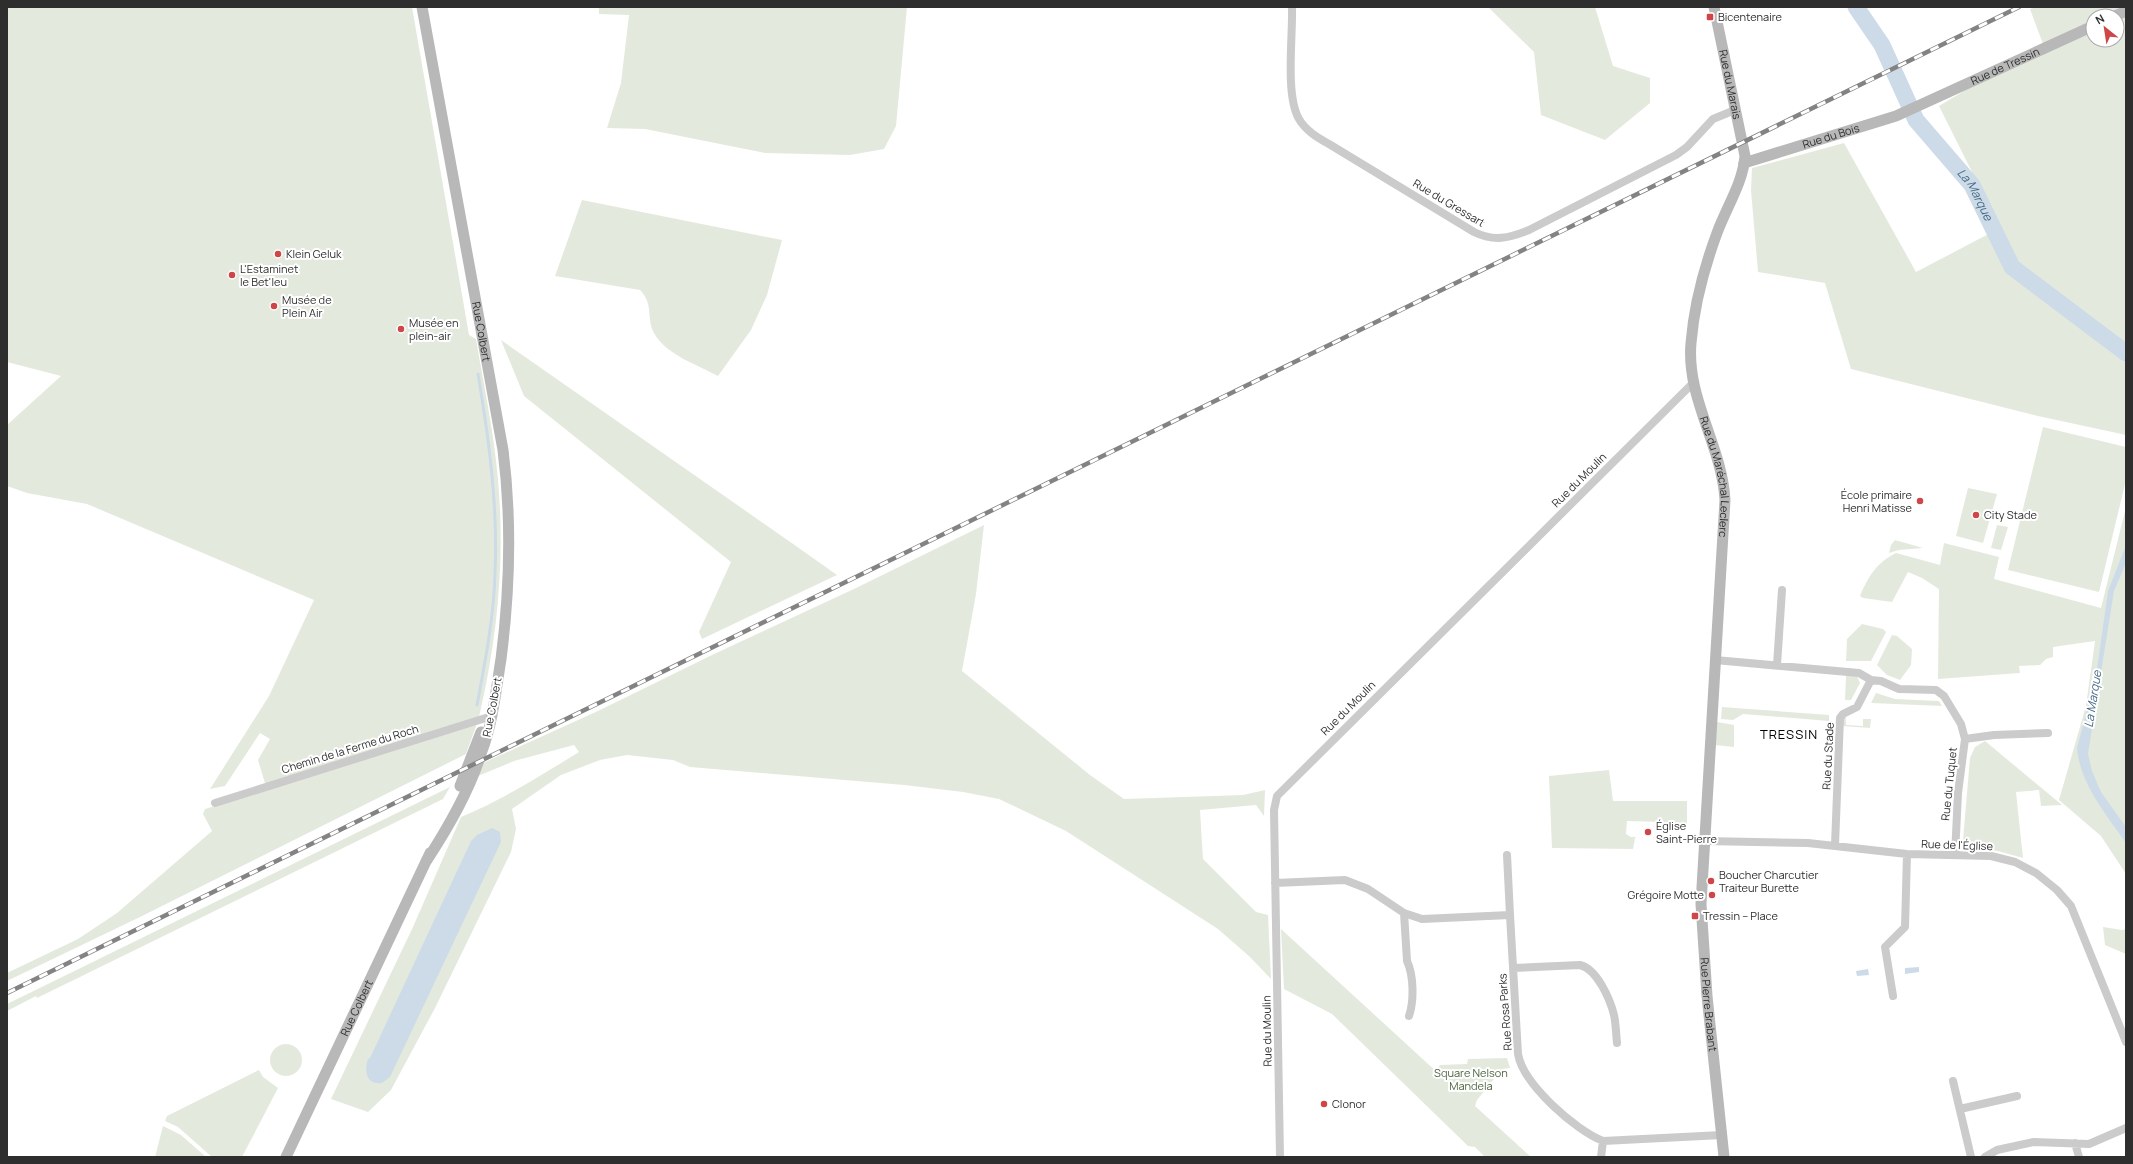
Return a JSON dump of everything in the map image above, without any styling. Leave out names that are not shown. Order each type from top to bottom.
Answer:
[{"type":"street","name":"Rue Colbert","points":[[286,1157],[428,860],[473,755],[488,717],[500,660],[506,614],[510,561],[506,472],[422,7]]},
{"type":"street","name":"Rue du Gressart","points":[[1292,7],[1292,96],[1295,112],[1302,124],[1311,133],[1474,232],[1490,238],[1504,238],[1529,230],[1648,169],[1687,147],[1714,119],[1735,110]]},
{"type":"street","name":"Rue du Marais","points":[[1714,7],[1744,148],[1744,163]]},
{"type":"street","name":"Rue de Tressin","points":[[1916,107],[2085,30]]},
{"type":"street","name":"Rue du Bois","points":[[1744,163],[1901,114],[1916,107]]},
{"type":"street","name":"Rue du Maréchal Leclerc","points":[[1707,801],[1724,514],[1724,490],[1694,382],[1690,349],[1700,288],[1714,243],[1741,176],[1744,163]]},
{"type":"street","name":"Rue du Moulin","points":[[1280,1157],[1274,810],[1279,792],[1694,382]]},
{"type":"street","points":[[1777,665],[1782,590]]},
{"type":"street","points":[[1715,660],[1859,672],[1871,680]]},
{"type":"street","name":"Rue du Tuquet","points":[[1871,680],[1881,681],[1899,689],[1932,689],[1940,692],[1961,724],[1965,739],[1958,793],[1955,855]]},
{"type":"street","name":"Rue du Stade","points":[[1835,845],[1840,718],[1843,714],[1857,707],[1871,680]]},
{"type":"street","name":"Chemin de la Ferme du Roch","points":[[215,803],[488,717]]},
{"type":"street","name":"Rue du Tuquet","points":[[1965,739],[1989,736],[2048,733]]},
{"type":"street","name":"Rue Pierre Brabant","points":[[1707,801],[1701,904],[1702,942],[1724,1157]]},
{"type":"street","name":"Rue de l'Église","points":[[1704,846],[1747,840],[1835,845],[1907,854],[1984,855],[2015,862],[2036,873],[2063,896],[2077,918],[2126,1042]]},
{"type":"street","points":[[1893,996],[1885,947],[1905,927],[1907,854]]},
{"type":"street","name":"Rue Rosa Parks","points":[[1507,855],[1518,1054],[1523,1071],[1534,1086],[1579,1128],[1591,1136],[1604,1140],[1722,1135]]},
{"type":"street","points":[[1275,882],[1345,880],[1368,889],[1404,913],[1427,919],[1510,915]]},
{"type":"street","points":[[1404,913],[1407,961],[1410,968],[1412,1007],[1409,1016]]},
{"type":"street","points":[[1513,968],[1580,965],[1588,968],[1595,976],[1612,1007],[1617,1043]]},
{"type":"street","points":[[1953,1081],[1971,1157]]},
{"type":"street","points":[[1960,1109],[2017,1096]]},
{"type":"street","points":[[1985,1157],[1997,1150],[2028,1142],[2095,1142],[2126,1128]]},
{"type":"street","points":[[1601,1157],[1604,1140]]},
{"type":"street","points":[[2075,1143],[2079,1157]]},
{"type":"green space","points":[[7,7],[412,7],[469,335],[476,339],[494,445],[498,480],[501,538],[496,623],[492,652],[480,714],[466,754],[140,917],[7,981],[7,973],[78,939],[117,913],[212,831],[203,814],[205,809],[267,790],[258,760],[270,739],[260,733],[225,786],[210,789],[269,696],[314,600],[87,504],[27,493],[7,486],[7,425],[61,376],[7,362]]},
{"type":"green space","points":[[599,7],[907,7],[896,126],[884,149],[850,155],[765,153],[645,129],[607,128],[621,83],[629,15],[599,14]]},
{"type":"green space","points":[[1488,7],[1595,7],[1613,66],[1650,78],[1650,103],[1605,140],[1541,115],[1534,52]]},
{"type":"green space","points":[[2035,7],[2126,7],[2126,435],[2038,416],[1851,369],[1825,283],[1758,272],[1751,190],[1752,168],[1844,143],[1916,272],[2000,228],[1939,106],[2043,44],[2030,9]]},
{"type":"green space","points":[[582,200],[782,240],[767,295],[751,330],[718,376],[683,359],[659,341],[650,322],[647,301],[640,290],[555,276]]},
{"type":"green space","points":[[501,340],[837,575],[702,639],[699,632],[731,562],[524,396]]},
{"type":"green space","points":[[2043,427],[2126,447],[2126,480],[2099,592],[2008,570]]},
{"type":"green space","name":"City Stade","points":[[1968,488],[1997,494],[1983,543],[1956,536]]},
{"type":"green space","points":[[2126,507],[2126,874],[2101,836],[2059,800],[2086,706],[2095,641],[2053,647],[2053,657],[2046,659],[2040,665],[2019,666],[2020,673],[1938,679],[1939,589],[1922,578],[1908,572],[1892,602],[1863,598],[1860,596],[1874,571],[1889,557],[1896,553],[1940,565],[1944,543],[1999,557],[1994,579],[2101,608]]},
{"type":"green space","points":[[984,525],[976,594],[962,671],[1090,775],[1124,799],[1243,795],[1265,790],[1264,816],[1256,805],[1200,810],[1203,859],[1256,912],[1268,915],[1271,979],[1250,957],[1218,929],[1066,831],[999,799],[963,792],[904,785],[690,767],[673,760],[627,755],[600,760],[561,775],[512,809],[516,829],[511,852],[435,1008],[391,1090],[368,1112],[331,1099],[413,927],[461,817],[507,795],[579,752],[574,745],[514,761],[478,776],[483,763],[598,711]]},
{"type":"green space","points":[[1997,525],[2008,527],[2001,550],[1991,548]]},
{"type":"green space","points":[[1895,540],[1923,548],[1899,550],[1889,553],[1891,545]]},
{"type":"green space","points":[[1862,624],[1883,629],[1886,632],[1871,661],[1846,661],[1847,639]]},
{"type":"green space","points":[[1892,635],[1897,636],[1912,649],[1911,665],[1900,680],[1887,675],[1877,665]]},
{"type":"green space","points":[[1846,676],[1857,676],[1860,683],[1851,700],[1845,700]]},
{"type":"green space","points":[[1876,693],[1895,699],[1939,701],[1942,706],[1871,703]]},
{"type":"green space","points":[[1722,707],[1829,715],[1829,721],[1743,714],[1733,720],[1721,719]]},
{"type":"green space","points":[[1844,718],[1846,718],[1846,725],[1863,726],[1863,719],[1871,719],[1870,728],[1842,726]]},
{"type":"green space","points":[[1717,722],[1734,725],[1734,747],[1715,745]]},
{"type":"green space","points":[[1985,741],[2062,805],[2041,806],[2039,790],[2016,792],[2023,858],[1998,851],[1970,847],[1963,840],[1970,758],[1975,747]]},
{"type":"green space","points":[[1609,770],[1613,801],[1687,801],[1687,825],[1670,824],[1669,829],[1663,830],[1663,822],[1627,821],[1626,834],[1631,837],[1636,837],[1633,849],[1552,848],[1549,776]]},
{"type":"green space","points":[[450,787],[443,799],[37,998],[36,996],[7,1011],[7,1004]]},
{"type":"green space","points":[[2103,927],[2122,930],[2126,929],[2126,954],[2105,945]]},
{"type":"green space","name":"Square Nelson Mandela","points":[[1281,929],[1463,1096],[1437,1069],[1440,1065],[1467,1064],[1468,1059],[1507,1058],[1510,1068],[1502,1069],[1477,1100],[1475,1106],[1531,1157],[1485,1157],[1475,1147],[1468,1146],[1332,1014],[1284,989]]},
{"type":"green space","points":[[283,1044],[289,1044],[299,1051],[302,1060],[301,1066],[295,1073],[289,1076],[283,1076],[273,1069],[270,1063],[270,1057],[277,1047]]},
{"type":"green space","points":[[259,1070],[263,1077],[278,1088],[242,1157],[212,1157],[178,1127],[165,1121],[167,1116]]},
{"type":"green space","points":[[163,1126],[181,1135],[206,1157],[155,1157]]},
{"type":"water","name":"La Marque","points":[[2126,545],[2126,563],[2114,591],[2088,754],[2092,771],[2101,792],[2126,827],[2126,843],[2095,798],[2083,774],[2077,748],[2096,676],[2108,591]]},
{"type":"water","points":[[492,828],[500,832],[501,842],[390,1077],[382,1083],[372,1082],[366,1072],[368,1059],[370,1058],[471,841],[477,835]]},
{"type":"water","points":[[1919,967],[1919,972],[1905,974],[1905,968]]},
{"type":"water","points":[[1868,969],[1869,975],[1857,976],[1856,971]]},
{"type":"waterway","name":"La Marque","points":[[1856,7],[1882,45],[1916,120],[1972,185],[2012,267],[2126,353]]},
{"type":"waterway","points":[[477,705],[491,623],[496,548],[492,473],[478,374]]},
{"type":"railway","points":[[7,993],[2019,7]]},
{"type":"place","name":"Bicentenaire","points":[[1710,17]]},
{"type":"place","name":"Klein Geluk","points":[[278,254]]},
{"type":"place","name":"L'Estaminet le Bet'leu","points":[[232,275]]},
{"type":"place","name":"Musée de Plein Air","points":[[274,306]]},
{"type":"place","name":"Musée en plein-air","points":[[401,329]]},
{"type":"place","name":"École primaire Henri Matisse","points":[[1920,501]]},
{"type":"place","name":"City Stade","points":[[1976,515]]},
{"type":"place","name":"Église Saint-Pierre","points":[[1648,832]]},
{"type":"place","name":"Boucher Charcutier Traiteur Burette","points":[[1711,881]]},
{"type":"place","name":"Grégoire Motte","points":[[1712,895]]},
{"type":"place","name":"Tressin – Place","points":[[1695,916]]},
{"type":"place","name":"Clonor","points":[[1324,1104]]},
{"type":"district","name":"TRESSIN","points":[[1789,734]]}]
